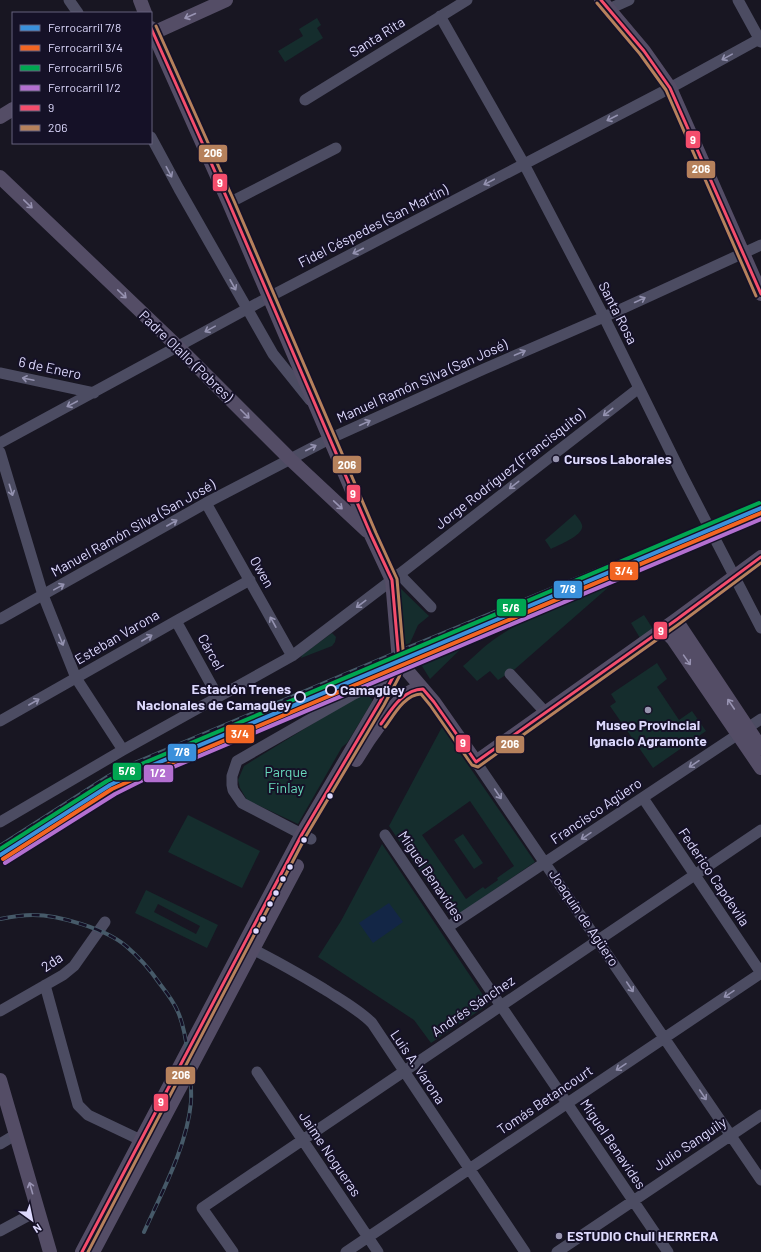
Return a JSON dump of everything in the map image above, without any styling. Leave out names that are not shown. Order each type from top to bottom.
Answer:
[{"type":"main road","points":[[140,0],[145,12]]},
{"type":"main road","points":[[82,1252],[145,1142],[251,945],[310,831],[394,676],[399,661],[396,577],[371,535],[329,440],[229,203],[152,32],[226,0]]},
{"type":"main road","points":[[605,5],[644,51],[670,88],[761,294]]},
{"type":"main road","points":[[0,117],[12,110]]},
{"type":"main road","name":"Padre Olallo (Pobres)","points":[[0,177],[178,347],[290,459],[371,535]]},
{"type":"main road","points":[[476,762],[546,713],[673,634],[676,620],[761,557]]},
{"type":"main road","points":[[673,634],[743,731],[761,768]]},
{"type":"main road","name":"Joaquín de Agüero","points":[[399,661],[434,702],[476,762]]},
{"type":"main road","points":[[310,831],[361,751],[393,708],[404,696],[413,690],[423,689]]},
{"type":"main road","points":[[743,731],[761,748]]},
{"type":"main road","points":[[0,1080],[50,1252]]},
{"type":"main road","points":[[93,1252],[145,1142]]},
{"type":"street","points":[[69,0],[77,12]]},
{"type":"street","name":"Santa Rita","points":[[304,100],[467,0]]},
{"type":"street","points":[[605,5],[629,0]]},
{"type":"street","points":[[738,0],[760,40]]},
{"type":"street","name":"Santa Rosa","points":[[440,16],[524,164],[604,317],[682,475],[761,628]]},
{"type":"street","name":"Fidel Céspedes (San Martín)","points":[[0,443],[246,309],[760,40]]},
{"type":"street","points":[[152,139],[246,309],[273,354],[316,408]]},
{"type":"street","points":[[229,203],[336,148]]},
{"type":"street","name":"Manuel Ramón Silva (San José)","points":[[0,619],[206,503],[290,459],[484,369],[604,317],[761,245]]},
{"type":"street","name":"6 de Enero","points":[[0,373],[94,392]]},
{"type":"street","name":"Jorge Rodríguez (Francisquito)","points":[[0,822],[124,750],[292,656],[639,388]]},
{"type":"street","points":[[0,452],[43,595],[76,678],[124,750]]},
{"type":"street","name":"Owen","points":[[206,503],[292,656]]},
{"type":"street","points":[[396,577],[431,607]]},
{"type":"street","name":"Esteban Varona","points":[[0,722],[250,580]]},
{"type":"street","name":"Cárcel","points":[[176,621],[218,698]]},
{"type":"street","points":[[510,674],[546,713]]},
{"type":"street","points":[[310,831],[242,804],[233,790],[232,785],[232,776],[237,761],[348,697],[394,676]]},
{"type":"street","points":[[368,687],[378,690],[381,696],[380,702]]},
{"type":"street","name":"Francisco Agüero","points":[[448,928],[761,719]]},
{"type":"street","name":"Joaquín de Agüero","points":[[476,762],[546,862],[761,1180]]},
{"type":"street","name":"Federico Capdevila","points":[[643,798],[761,973]]},
{"type":"street","name":"Andrés Sánchez","points":[[232,1252],[202,1208],[761,830]]},
{"type":"street","name":"Miguel Benavides","points":[[385,835],[668,1252]]},
{"type":"street","name":"2da","points":[[0,1010],[63,975],[74,966],[105,922]]},
{"type":"street","name":"Luis A. Varona","points":[[251,945],[362,1014],[372,1024],[525,1252]]},
{"type":"street","name":"Tomás Betancourt","points":[[346,1252],[761,973]]},
{"type":"street","points":[[45,985],[78,1105],[88,1115],[145,1142]]},
{"type":"street","name":"Jaime Nogueras","points":[[257,1072],[378,1252]]},
{"type":"street","name":"Julio Sanguily","points":[[557,1252],[761,1115]]},
{"type":"street","points":[[0,1144],[16,1135]]},
{"type":"street","points":[[0,1231],[37,1211]]},
{"type":"green space","points":[[317,18],[321,25],[317,28],[323,38],[285,62],[278,51],[303,36],[299,29]]},
{"type":"green space","points":[[575,514],[582,525],[580,532],[571,539],[551,549],[545,540]]},
{"type":"green space","points":[[616,573],[617,576],[609,583],[611,585],[515,669],[498,680],[490,671],[477,681],[463,666],[490,643],[513,627],[556,603]]},
{"type":"green space","points":[[397,585],[429,616],[418,625],[410,643],[405,645]]},
{"type":"green space","points":[[644,615],[653,629],[640,638],[631,623]]},
{"type":"green space","points":[[478,632],[430,679],[417,658]]},
{"type":"green space","points":[[332,633],[336,637],[332,646],[301,658],[302,655]]},
{"type":"green space","points":[[657,663],[667,679],[657,687],[679,720],[692,711],[706,731],[653,768],[610,706],[616,702],[611,694]]},
{"type":"green space","name":"Parque Finlay","points":[[366,694],[372,699],[372,702],[347,743],[342,747],[298,824],[247,800],[240,788],[238,780],[244,766],[353,699]]},
{"type":"green space","points":[[442,727],[535,862],[452,919],[389,826]],"holes":[[[470,801],[514,866],[485,889],[483,887],[466,899],[422,835]]]},
{"type":"green space","points":[[188,815],[260,851],[242,888],[168,852]]},
{"type":"green space","points":[[463,834],[483,863],[474,869],[454,840]]},
{"type":"green space","points":[[382,844],[489,1004],[431,1043],[414,1020],[318,957],[341,921]]},
{"type":"green space","points":[[146,890],[218,925],[207,948],[135,913]],"holes":[[[158,904],[200,926],[196,934],[154,912]]]},
{"type":"water","points":[[389,903],[403,922],[373,943],[359,923]]},
{"type":"railway","points":[[0,846],[123,768],[407,648],[753,506]]},
{"type":"railway","points":[[0,919],[25,915],[56,917],[82,924],[107,934],[126,946],[140,959],[153,974],[176,1008],[184,1031],[190,1069],[191,1102],[189,1119],[173,1168],[144,1232]]},
{"type":"rail line","name":"5/6","points":[[0,849],[107,781],[139,765],[759,503]]},
{"type":"rail line","name":"7/8","points":[[0,855],[110,785],[141,770],[761,508]]},
{"type":"rail line","name":"3/4","points":[[3,859],[112,789],[761,513]]},
{"type":"rail line","name":"1/2","points":[[5,863],[115,794],[145,779],[761,519]]},
{"type":"transit line","name":"9","points":[[601,0],[644,51],[670,88],[761,294]]},
{"type":"transit line","name":"206","points":[[597,3],[640,54],[666,90],[756,296]]},
{"type":"transit line","name":"206","points":[[88,1252],[306,836],[384,705],[399,677],[404,661],[397,579],[234,201],[156,26]]},
{"type":"transit line","name":"9","points":[[82,1252],[302,834],[380,702],[394,675],[399,661],[392,580],[371,535],[229,203],[152,30]]},
{"type":"transit line","name":"9","points":[[381,724],[398,701],[409,693],[423,689],[434,702],[476,762],[676,620],[761,557]]},
{"type":"transit line","name":"206","points":[[385,727],[400,706],[409,698],[421,694],[472,765],[478,767],[679,624],[761,563]]},
{"type":"place","name":"Cursos Laborales","points":[[556,459]]},
{"type":"place","name":"Camagüey","points":[[331,690]]},
{"type":"place","name":"Estación Trenes Nacionales de Camagüey","points":[[300,697]]},
{"type":"place","name":"Museo Provincial Ignacio Agramonte","points":[[648,710]]},
{"type":"place","name":"ESTUDIO Chuli HERRERA","points":[[559,1236]]}]
